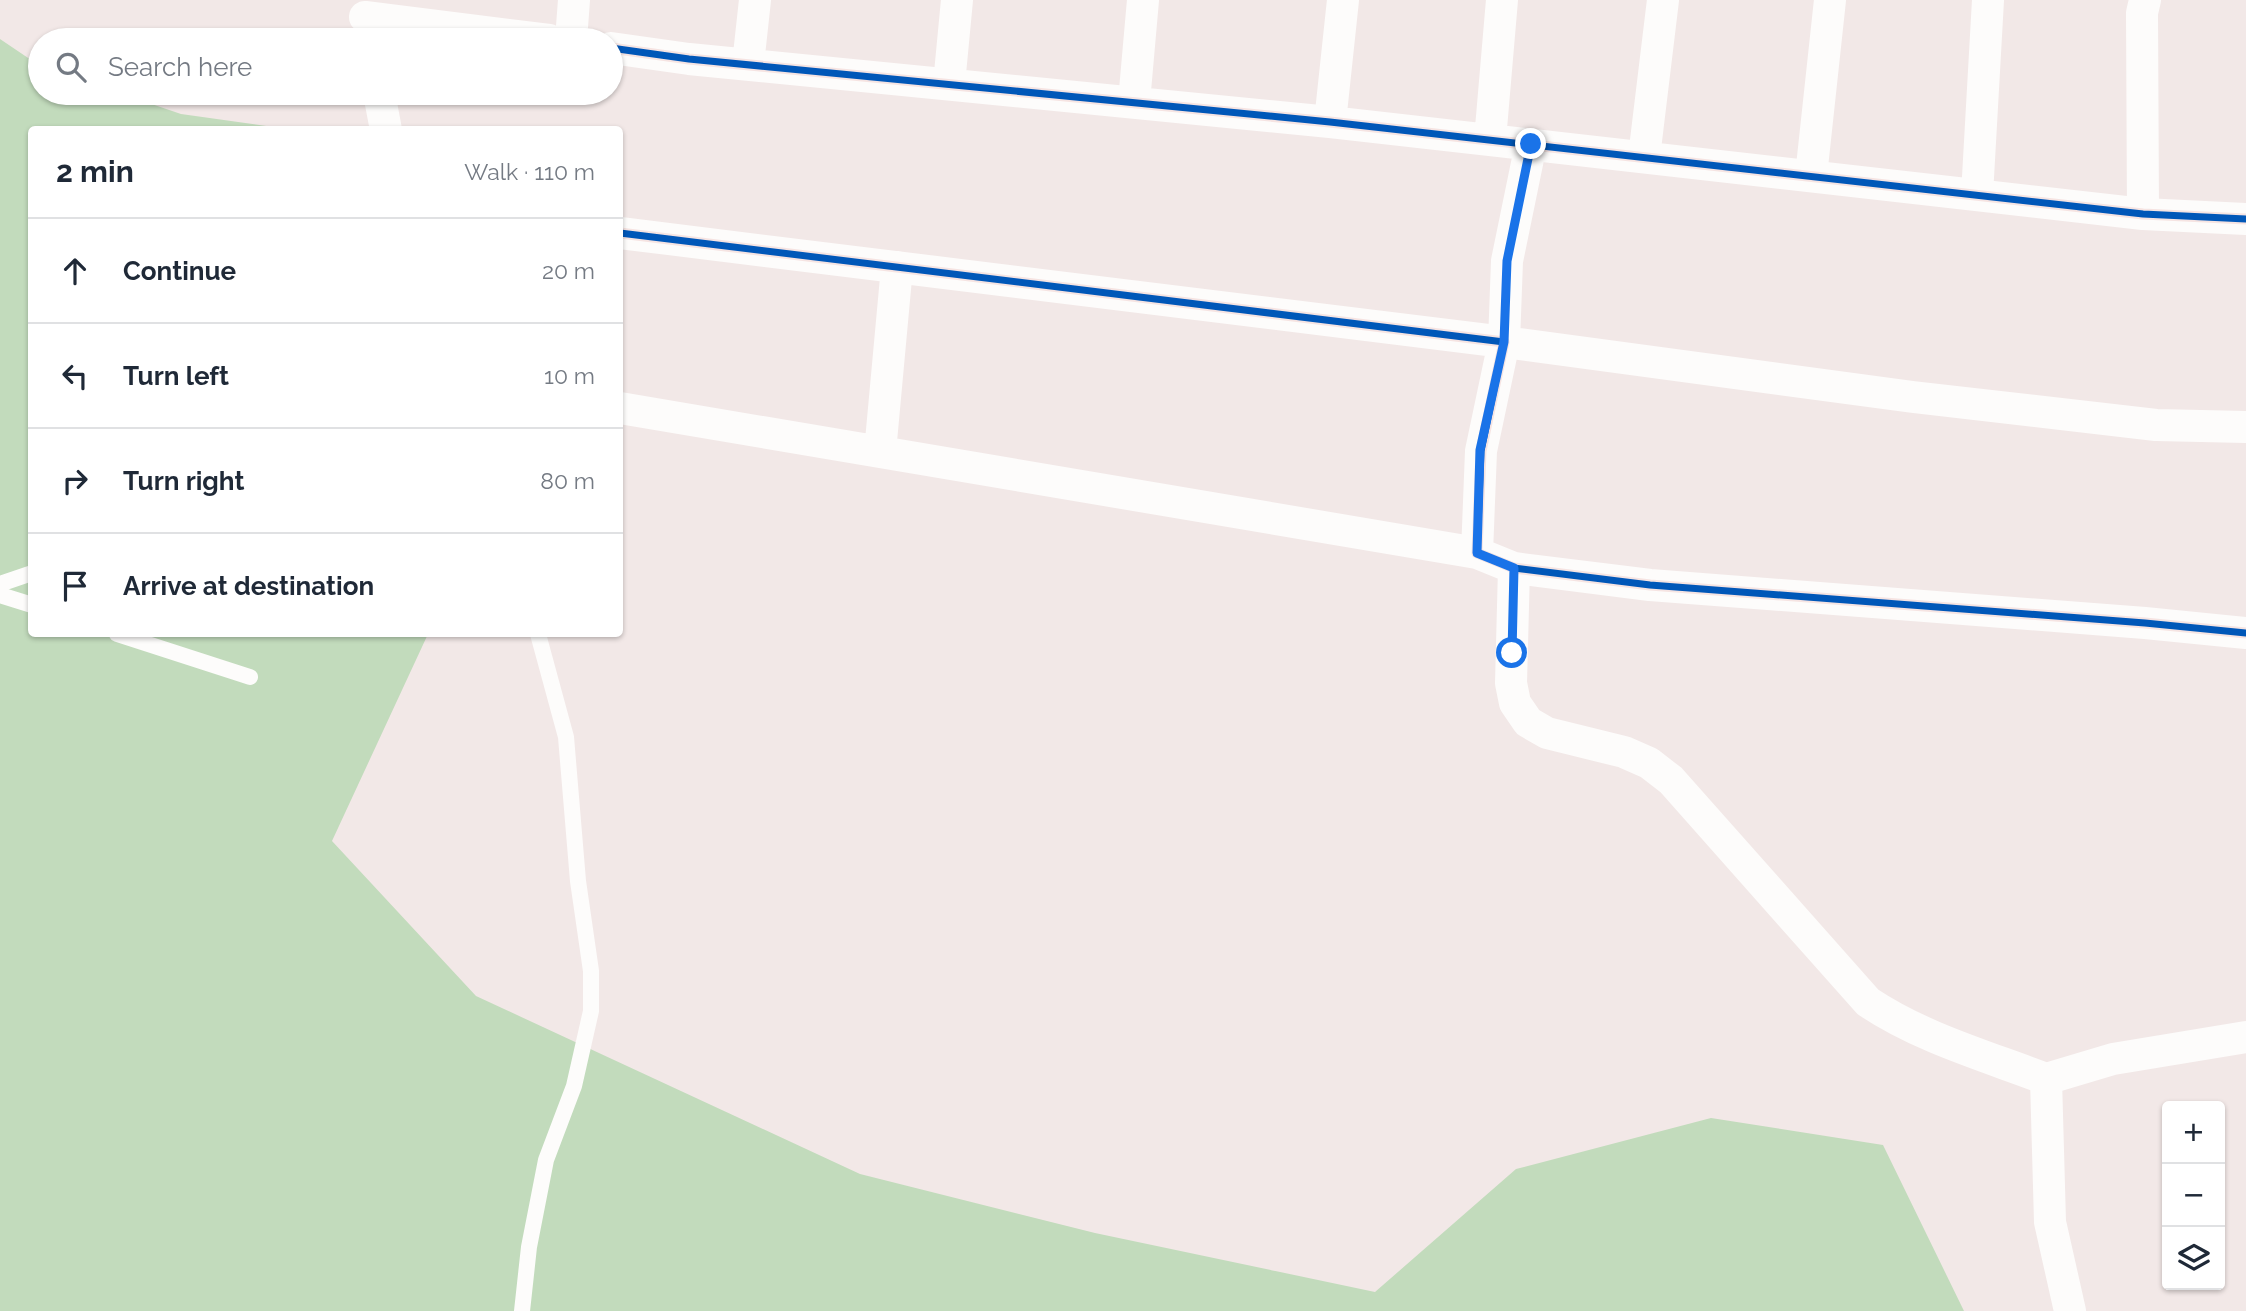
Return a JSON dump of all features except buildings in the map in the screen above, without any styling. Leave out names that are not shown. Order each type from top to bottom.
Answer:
[{"type":"street","points":[[571,28],[574,0]]},
{"type":"street","points":[[748,64],[755,0]]},
{"type":"street","points":[[949,84],[957,0]]},
{"type":"street","points":[[1134,102],[1143,0]]},
{"type":"street","points":[[1330,122],[1343,0]]},
{"type":"street","points":[[1490,140],[1502,0]]},
{"type":"street","points":[[1644,157],[1664,0]]},
{"type":"street","points":[[1811,176],[1830,0]]},
{"type":"street","points":[[1977,195],[1988,0]]},
{"type":"street","points":[[2143,214],[2142,13],[2145,0]]},
{"type":"street","points":[[366,19],[444,28]]},
{"type":"street","points":[[623,49],[1330,122],[2143,214],[2246,219]]},
{"type":"street","points":[[381,105],[385,126]]},
{"type":"street","points":[[1477,553],[1480,450],[1504,342],[1507,261],[1531,144]]},
{"type":"street","points":[[623,233],[1504,342],[1913,397],[2156,425],[2246,427]]},
{"type":"street","points":[[880,452],[897,267]]},
{"type":"street","points":[[623,409],[1477,553],[1514,568],[1663,586],[2145,622],[2246,633]]},
{"type":"street","points":[[1514,568],[1511,683],[1515,703],[1528,722],[1547,733],[1624,752],[1648,762],[1671,780],[1868,1002],[1892,1019],[1932,1037],[2046,1079],[2113,1059],[2246,1037]]},
{"type":"street","points":[[2046,1079],[2050,1222],[2070,1311]]},
{"type":"lane","points":[[0,584],[28,574]]},
{"type":"lane","points":[[0,595],[28,604]]},
{"type":"lane","points":[[126,637],[250,677]]},
{"type":"lane","points":[[522,1311],[529,1247],[546,1160],[574,1086],[591,1011],[591,971],[578,881],[566,737],[539,637]]},
{"type":"green space","points":[[0,39],[28,58],[28,105],[154,105],[181,114],[266,126],[28,126],[28,637],[427,637],[332,841],[476,996],[860,1174],[1095,1233],[1375,1292],[1516,1169],[1711,1118],[1883,1145],[1964,1311],[0,1311]]},
{"type":"cycle path","points":[[623,50],[689,59],[1330,122],[2143,214],[2246,219]]},
{"type":"cycle path","points":[[623,233],[1504,342],[1481,451],[1477,553],[1514,568],[1650,585],[2246,633]]},
{"type":"route","points":[[1512,653],[1514,568],[1477,553],[1480,450],[1504,342],[1507,261],[1531,144]]}]
